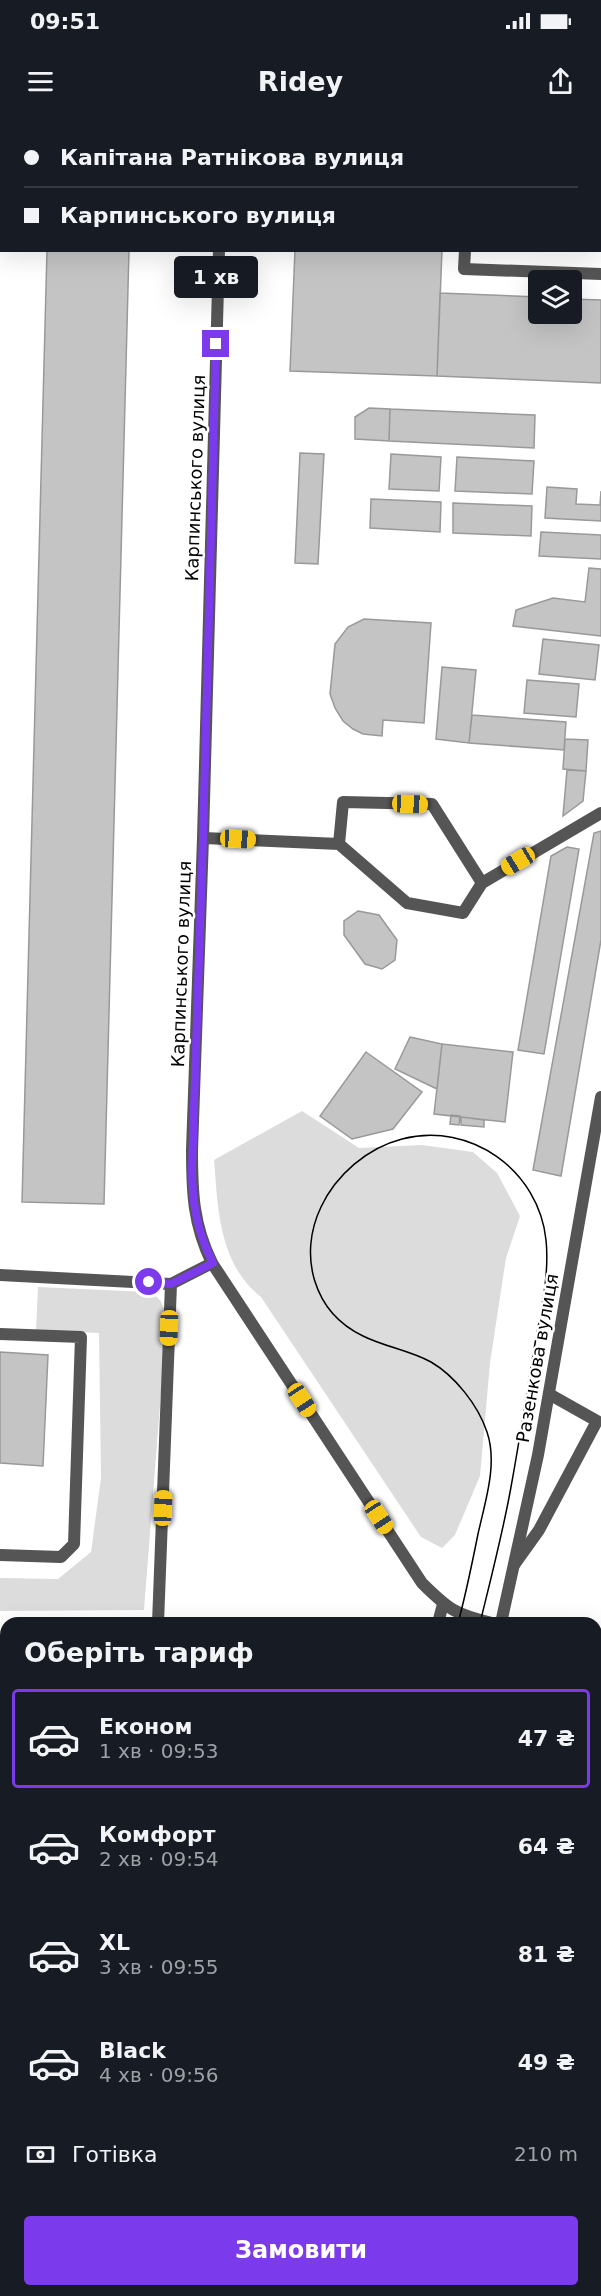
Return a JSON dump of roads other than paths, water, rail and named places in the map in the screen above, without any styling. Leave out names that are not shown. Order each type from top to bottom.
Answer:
[{"type":"street","name":"Карпинського вулиця","points":[[219,252],[192,1186],[195,1216],[202,1241],[213,1263],[422,1583],[443,1604],[465,1617]]},
{"type":"street","points":[[465,252],[464,269],[601,274]]},
{"type":"street","points":[[339,844],[343,802],[432,804],[482,883]]},
{"type":"street","points":[[203,838],[339,844],[406,903],[463,913],[482,883],[601,813]]},
{"type":"street","name":"Разенкова вулиця","points":[[502,1617],[549,1394],[601,1097]]},
{"type":"street","points":[[0,1275],[171,1284],[213,1263]]},
{"type":"street","points":[[158,1617],[171,1284]]},
{"type":"street","points":[[0,1334],[81,1337],[74,1544],[61,1557],[0,1555]]},
{"type":"street","points":[[514,1565],[539,1530],[599,1418],[549,1394]]},
{"type":"street","points":[[440,1617],[443,1604]]},
{"type":"tram line","points":[[460,1617],[491,1470],[490,1444],[483,1422],[465,1392],[440,1368],[423,1358],[371,1340],[346,1326],[332,1312],[322,1297],[311,1263],[314,1225],[327,1195],[344,1174],[365,1156],[389,1143],[428,1135],[453,1137],[476,1145],[497,1157],[516,1173],[530,1193],[541,1215],[546,1240],[543,1298],[517,1454],[481,1617]]}]
